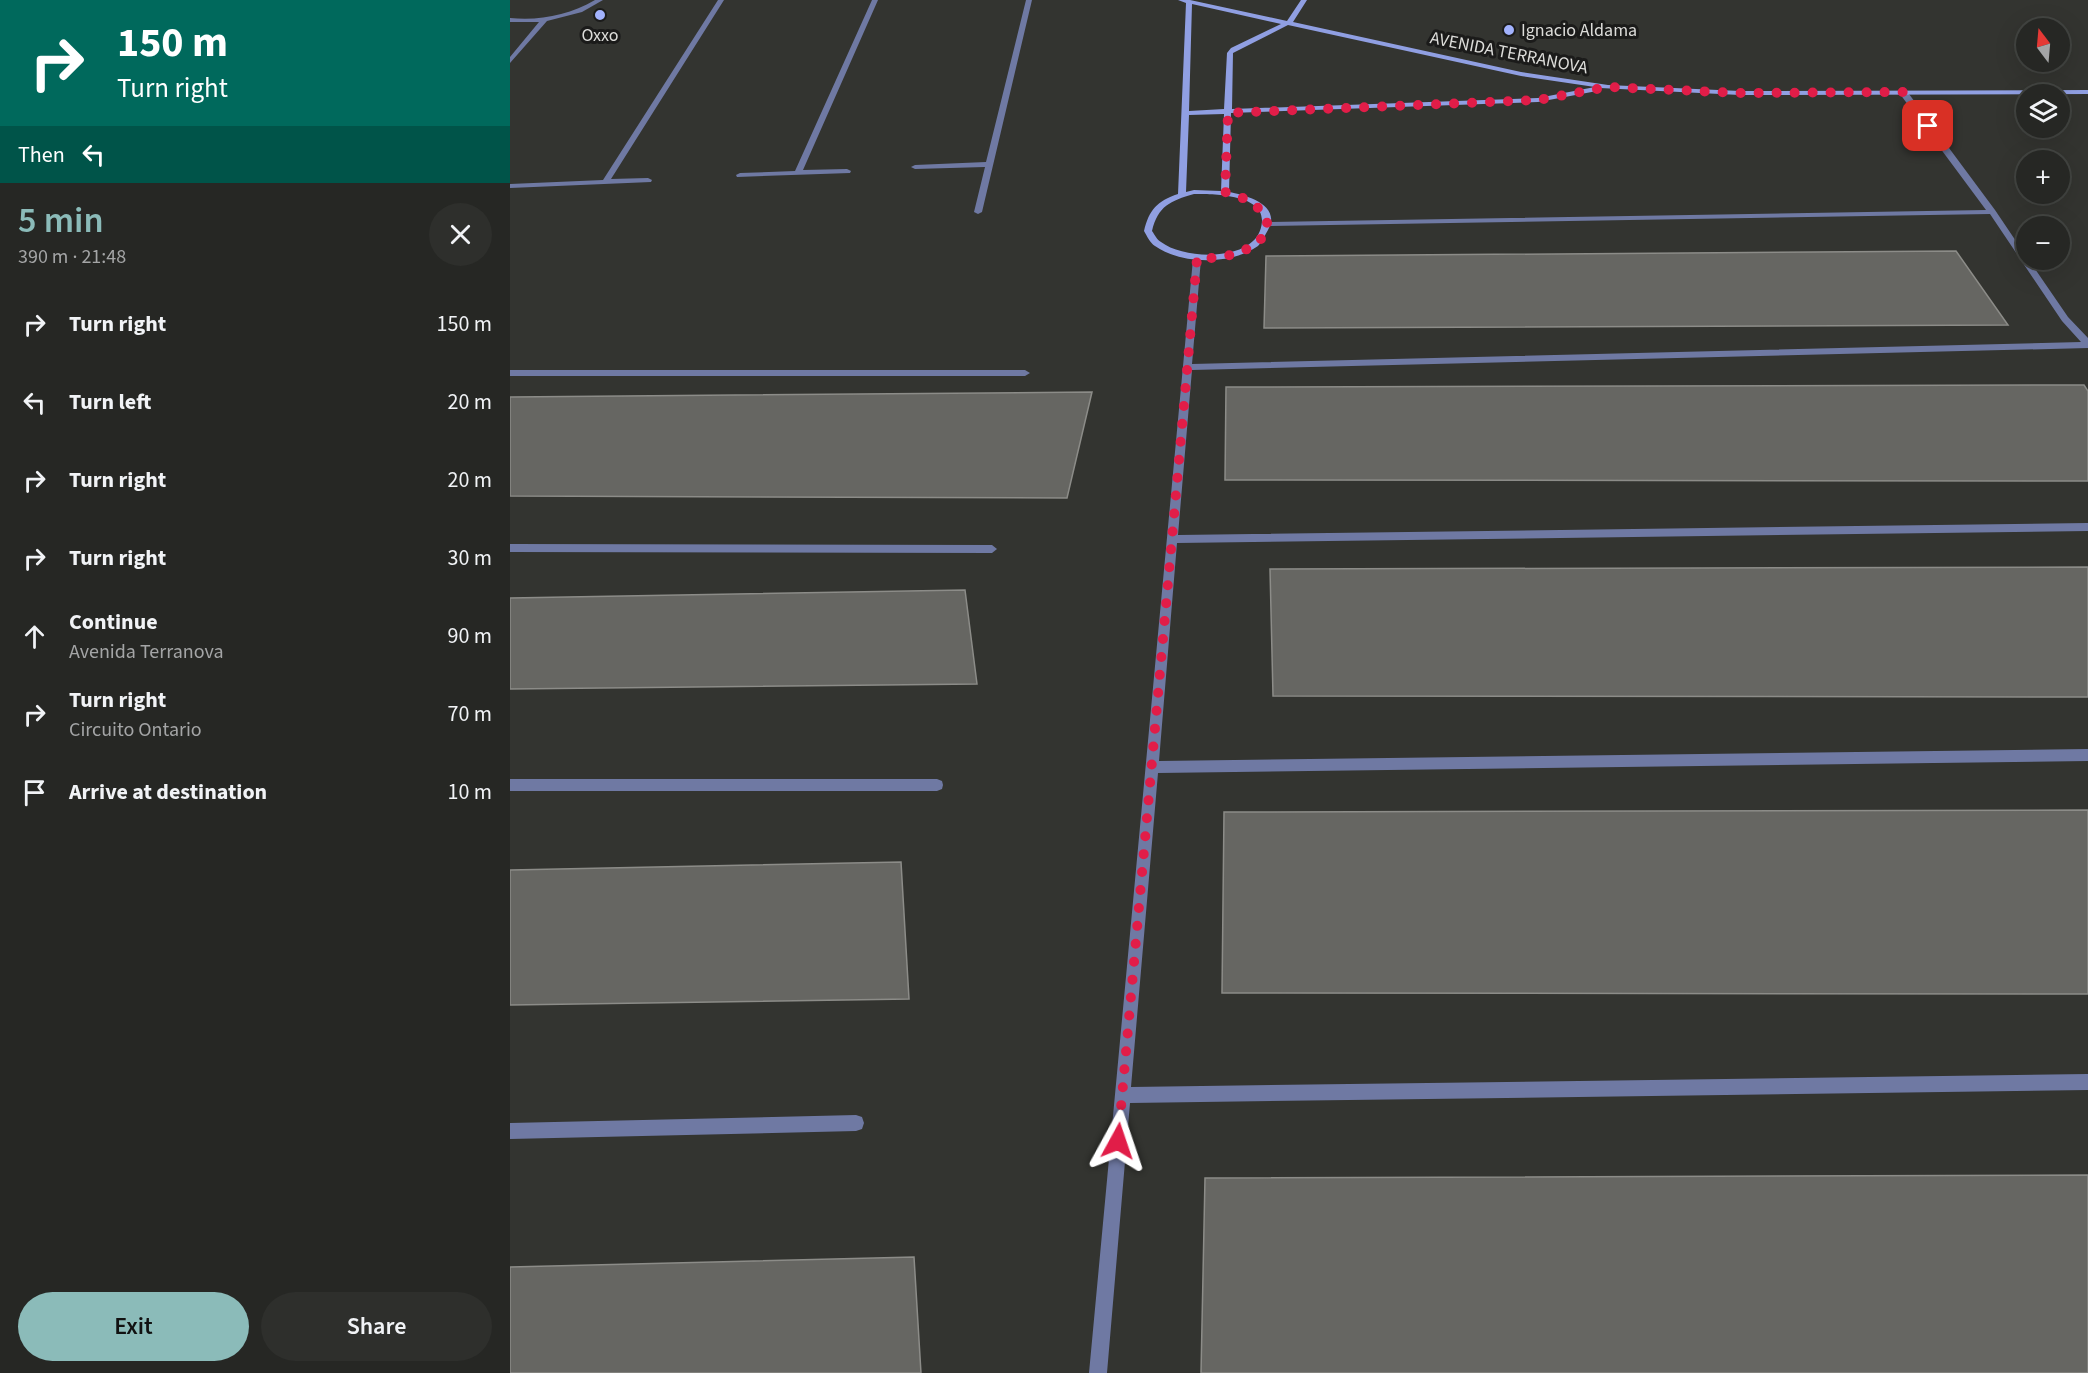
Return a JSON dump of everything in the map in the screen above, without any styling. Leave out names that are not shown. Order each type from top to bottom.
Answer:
[{"type":"street","points":[[510,20],[545,19],[575,12],[600,0]]},
{"type":"street","points":[[605,182],[721,0]]},
{"type":"street","points":[[798,173],[875,0]]},
{"type":"street","points":[[978,212],[1029,0]]},
{"type":"street","name":"AVENIDA TERRANOVA","points":[[1181,0],[1521,74],[1608,87],[1729,93],[2088,92]]},
{"type":"street","points":[[1225,192],[1233,49],[1290,22],[1304,0]]},
{"type":"street","points":[[1182,195],[1190,2]]},
{"type":"street","points":[[510,61],[545,19]]},
{"type":"street","points":[[1185,113],[1538,100],[1608,87]]},
{"type":"street","points":[[1903,92],[1992,212],[2065,319],[2088,345]]},
{"type":"street","points":[[915,166],[990,164]]},
{"type":"street","points":[[740,175],[847,171]]},
{"type":"street","points":[[510,186],[648,180]]},
{"type":"street","points":[[1225,192],[1256,204],[1266,216],[1266,224],[1259,241],[1243,251],[1221,257],[1197,259],[1166,250],[1158,245],[1149,233],[1148,222],[1158,207],[1182,195],[1225,192]]},
{"type":"street","points":[[1266,224],[1992,212]]},
{"type":"street","points":[[1098,1373],[1197,259]]},
{"type":"street","points":[[1187,367],[2088,345]]},
{"type":"street","points":[[510,373],[1025,373]]},
{"type":"street","points":[[1172,539],[2088,527]]},
{"type":"street","points":[[510,548],[992,549]]},
{"type":"street","points":[[1152,767],[2088,755]]},
{"type":"street","points":[[510,785],[937,785]]},
{"type":"street","points":[[1123,1095],[2088,1082]]},
{"type":"street","points":[[510,1131],[856,1123]]},
{"type":"building","points":[[1956,251],[2008,325],[1264,328],[1266,256]]},
{"type":"building","points":[[2084,385],[2088,391],[2088,481],[1225,480],[1226,387]]},
{"type":"building","points":[[1092,392],[1067,498],[510,496],[510,397]]},
{"type":"building","points":[[2088,567],[2088,697],[1273,696],[1270,569]]},
{"type":"building","points":[[965,590],[977,684],[510,689],[510,598]]},
{"type":"building","points":[[2088,810],[2088,994],[1222,993],[1224,812]]},
{"type":"building","points":[[901,862],[909,999],[510,1005],[510,870]]},
{"type":"building","points":[[2088,1175],[2088,1373],[1201,1373],[1205,1178]]},
{"type":"building","points":[[914,1257],[921,1373],[510,1373],[510,1267]]},
{"type":"place","name":"Oxxo","points":[[600,15]]},
{"type":"place","name":"Ignacio Aldama","points":[[1509,30]]},
{"type":"route","points":[[1118,1141],[1197,259],[1221,257],[1243,251],[1259,241],[1267,227],[1266,216],[1256,204],[1238,195],[1225,192],[1228,113],[1538,100],[1608,87],[1665,92],[1903,92],[1928,126]]}]
